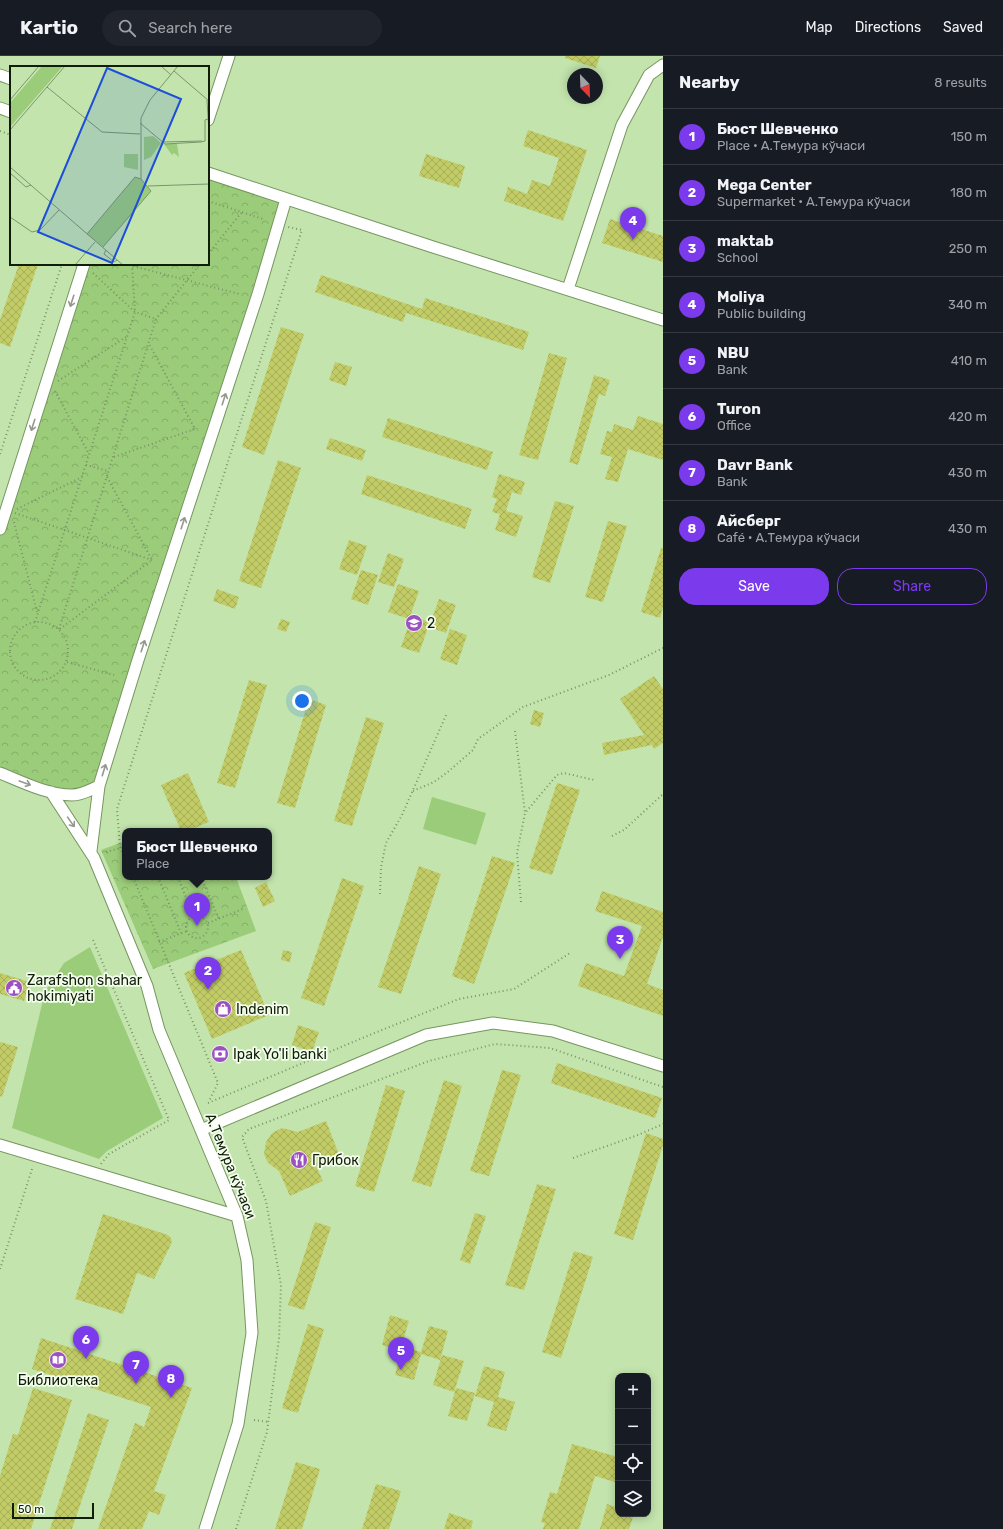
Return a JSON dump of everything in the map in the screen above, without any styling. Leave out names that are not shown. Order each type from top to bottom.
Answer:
[{"type":"street","points":[[209,117],[229,56]]},
{"type":"street","points":[[568,289],[622,125],[649,75],[663,65]]},
{"type":"street","points":[[0,75],[10,79]]},
{"type":"street","points":[[0,108],[10,112]]},
{"type":"street","points":[[209,173],[663,320]]},
{"type":"street","points":[[91,851],[99,786],[138,660],[258,294],[286,199]]},
{"type":"street","points":[[0,528],[87,267]]},
{"type":"street","points":[[0,773],[51,792],[72,795],[85,793],[99,786]]},
{"type":"street","name":"А.Темура кўчаси","points":[[51,792],[91,851],[147,986],[159,1030],[237,1216],[247,1260],[252,1333],[238,1424],[205,1529]]},
{"type":"street","points":[[201,1130],[426,1035],[493,1023],[553,1031],[663,1066]]},
{"type":"street","points":[[0,1145],[237,1216]]},
{"type":"path","points":[[0,131],[10,135]]},
{"type":"path","points":[[209,201],[263,219]]},
{"type":"path","points":[[209,252],[242,212]]},
{"type":"path","points":[[122,851],[120,847],[117,809],[302,230],[286,227]]},
{"type":"path","points":[[0,454],[62,265]]},
{"type":"path","points":[[35,622],[135,312],[132,265],[239,294]]},
{"type":"path","points":[[59,629],[156,319],[199,265]]},
{"type":"path","points":[[87,267],[135,312],[156,319]]},
{"type":"path","points":[[89,455],[52,385],[128,336]]},
{"type":"path","points":[[113,457],[194,430],[149,344]]},
{"type":"path","points":[[86,465],[108,471]]},
{"type":"path","points":[[82,477],[11,512],[152,560]]},
{"type":"path","points":[[107,477],[152,560]]},
{"type":"path","points":[[13,520],[38,614]]},
{"type":"path","points":[[59,629],[152,560]]},
{"type":"path","points":[[35,622],[47,622],[59,629],[67,642],[69,652],[66,662],[57,673],[44,680],[34,680],[18,671],[11,658],[11,645],[20,629],[35,622]]},
{"type":"path","points":[[413,791],[434,782],[444,775],[473,750],[478,740],[524,706],[609,675],[663,648]]},
{"type":"path","points":[[66,662],[114,675]]},
{"type":"path","points":[[380,894],[381,867],[386,843],[402,815],[447,712]]},
{"type":"path","points":[[515,731],[525,812],[518,853],[521,902]]},
{"type":"path","points":[[525,812],[557,775],[564,773],[594,780]]},
{"type":"path","points":[[612,836],[624,830],[663,794]]},
{"type":"path","points":[[106,852],[120,847]]},
{"type":"path","points":[[134,880],[218,1083],[208,1103],[459,999],[514,989],[570,953]]},
{"type":"path","points":[[159,880],[181,933]]},
{"type":"path","points":[[179,880],[193,916]]},
{"type":"path","points":[[202,880],[219,919]]},
{"type":"path","points":[[208,923],[245,908]]},
{"type":"path","points":[[193,916],[204,917],[208,923],[207,933],[201,938],[193,938],[187,931],[187,921],[193,916]]},
{"type":"path","points":[[159,942],[187,931]]},
{"type":"path","points":[[92,1172],[110,1154],[169,1120],[93,940]]},
{"type":"path","points":[[236,1529],[267,1432],[279,1338],[281,1285],[266,1201],[242,1137],[249,1129],[429,1061],[495,1044],[550,1048],[663,1087]]},
{"type":"path","points":[[573,1158],[638,1135],[663,1124]]},
{"type":"path","points":[[0,1269],[36,1156]]},
{"type":"path","points":[[254,1420],[268,1422]]},
{"type":"green space","points":[[209,173],[286,199],[99,786],[72,795],[0,773],[0,529],[84,265],[209,265]]},
{"type":"green space","points":[[432,797],[486,813],[476,845],[423,829]]},
{"type":"green space","points":[[122,842],[122,880],[237,880],[256,931],[153,969],[101,850]]},
{"type":"green space","points":[[90,947],[163,1118],[107,1151],[99,1159],[12,1128],[45,992],[64,963]]},
{"type":"building","points":[[565,56],[600,56],[596,68],[565,58]]},
{"type":"building","points":[[528,130],[587,150],[563,221],[504,201],[508,187],[527,194],[532,180],[550,186],[559,158],[523,146]]},
{"type":"building","points":[[426,154],[465,166],[459,188],[419,176]]},
{"type":"building","points":[[610,219],[663,236],[663,262],[602,243]]},
{"type":"building","points":[[19,265],[38,265],[10,347],[0,343],[0,320]]},
{"type":"building","points":[[321,275],[422,309],[425,298],[529,332],[523,350],[406,313],[403,322],[315,292]]},
{"type":"building","points":[[281,327],[304,334],[264,455],[242,447]]},
{"type":"building","points":[[549,353],[567,358],[538,460],[519,455]]},
{"type":"building","points":[[335,362],[352,367],[346,386],[329,380]]},
{"type":"building","points":[[594,375],[610,380],[605,396],[599,394],[578,465],[569,462]]},
{"type":"building","points":[[638,416],[663,424],[663,460],[628,449],[618,482],[605,479],[612,457],[600,454],[607,431],[612,432],[614,424],[633,430]]},
{"type":"building","points":[[388,418],[493,452],[487,470],[382,437]]},
{"type":"building","points":[[330,438],[366,450],[362,461],[326,449]]},
{"type":"building","points":[[278,460],[301,468],[261,588],[239,581]]},
{"type":"building","points":[[499,474],[525,482],[521,495],[512,492],[506,511],[523,516],[516,537],[495,530],[500,514],[492,512],[497,499],[492,497]]},
{"type":"building","points":[[367,475],[472,509],[465,529],[361,494]]},
{"type":"building","points":[[555,501],[574,506],[550,583],[532,577]]},
{"type":"building","points":[[608,521],[627,526],[603,602],[585,597]]},
{"type":"building","points":[[349,540],[367,546],[357,575],[339,569]]},
{"type":"building","points":[[661,548],[663,548],[663,607],[660,618],[641,612]]},
{"type":"building","points":[[388,553],[404,559],[394,587],[378,582]]},
{"type":"building","points":[[361,570],[378,575],[368,605],[351,599]]},
{"type":"building","points":[[398,584],[419,591],[409,619],[388,612]]},
{"type":"building","points":[[217,589],[239,597],[235,609],[213,601]]},
{"type":"building","points":[[439,599],[456,605],[446,633],[429,627]]},
{"type":"building","points":[[412,616],[430,622],[419,653],[401,647]]},
{"type":"building","points":[[281,619],[290,622],[286,632],[277,629]]},
{"type":"building","points":[[450,629],[467,635],[457,665],[440,659]]},
{"type":"building","points":[[654,676],[663,689],[663,743],[654,749],[652,745],[604,755],[602,743],[644,735],[620,699]]},
{"type":"building","points":[[249,680],[267,685],[235,788],[217,783]]},
{"type":"building","points":[[309,699],[326,705],[295,808],[277,803]]},
{"type":"building","points":[[534,710],[544,713],[540,727],[530,724]]},
{"type":"building","points":[[366,717],[384,723],[352,826],[334,821]]},
{"type":"building","points":[[188,773],[209,822],[194,828],[180,828],[161,785]]},
{"type":"building","points":[[557,783],[580,790],[552,875],[529,868]]},
{"type":"building","points":[[492,856],[515,863],[474,984],[452,976]]},
{"type":"building","points":[[419,866],[441,874],[401,994],[378,987]]},
{"type":"building","points":[[342,878],[364,886],[324,1006],[301,998]]},
{"type":"building","points":[[266,882],[275,901],[263,907],[255,888]]},
{"type":"building","points":[[602,891],[663,912],[663,937],[647,984],[663,990],[663,1016],[578,986],[586,963],[624,976],[642,926],[595,911]]},
{"type":"building","points":[[241,950],[269,1015],[212,1039],[184,973]]},
{"type":"building","points":[[283,950],[292,952],[290,962],[281,960]]},
{"type":"building","name":"Zarafshon shahar hokimiyati","points":[[0,973],[30,982],[24,1001],[0,994]]},
{"type":"building","points":[[298,1025],[319,1032],[312,1052],[292,1045]]},
{"type":"building","points":[[0,1042],[18,1047],[2,1097],[0,1096]]},
{"type":"building","points":[[557,1063],[662,1098],[655,1118],[551,1083]]},
{"type":"building","points":[[502,1070],[521,1075],[489,1176],[470,1171]]},
{"type":"building","points":[[444,1080],[462,1086],[431,1187],[412,1181]]},
{"type":"building","points":[[386,1085],[405,1091],[374,1192],[355,1186]]},
{"type":"building","name":"Грибок","points":[[326,1121],[340,1157],[316,1166],[323,1181],[290,1196],[279,1171],[268,1163],[264,1154],[266,1142],[272,1133],[282,1128],[298,1132]]},
{"type":"building","points":[[646,1133],[663,1139],[663,1145],[633,1240],[614,1234]]},
{"type":"building","points":[[537,1184],[556,1189],[524,1290],[505,1285]]},
{"type":"building","points":[[475,1213],[486,1216],[470,1264],[460,1260]]},
{"type":"building","points":[[103,1214],[168,1235],[172,1242],[154,1279],[137,1273],[123,1314],[75,1299]]},
{"type":"building","points":[[315,1222],[331,1227],[304,1310],[288,1305]]},
{"type":"building","points":[[574,1251],[593,1257],[561,1358],[542,1352]]},
{"type":"building","points":[[390,1315],[409,1321],[400,1350],[382,1345]]},
{"type":"building","points":[[308,1324],[324,1329],[298,1413],[282,1408]]},
{"type":"building","points":[[429,1326],[448,1331],[440,1360],[421,1354],[414,1380],[395,1375],[403,1347],[421,1352]]},
{"type":"building","points":[[41,1338],[192,1388],[154,1491],[166,1495],[159,1515],[149,1511],[142,1529],[98,1529],[135,1423],[144,1427],[151,1407],[32,1369]]},
{"type":"building","points":[[442,1355],[464,1361],[454,1392],[433,1385]]},
{"type":"building","points":[[484,1366],[505,1372],[498,1397],[515,1402],[506,1431],[487,1426],[494,1402],[475,1396]]},
{"type":"building","points":[[33,1388],[72,1400],[31,1529],[0,1529],[0,1476],[13,1434],[18,1435]]},
{"type":"building","points":[[456,1388],[475,1393],[467,1421],[448,1416]]},
{"type":"building","points":[[88,1413],[109,1420],[72,1529],[50,1529]]},
{"type":"building","points":[[572,1444],[615,1456],[615,1482],[595,1476],[579,1529],[543,1529],[545,1523],[541,1522],[550,1492],[557,1494]]},
{"type":"building","points":[[296,1462],[320,1469],[302,1529],[275,1529]]},
{"type":"building","points":[[376,1484],[401,1491],[389,1529],[362,1529]]},
{"type":"building","points":[[607,1504],[615,1507],[615,1517],[633,1517],[629,1529],[600,1529]]},
{"type":"building","points":[[449,1513],[473,1521],[471,1529],[444,1529]]},
{"type":"place","name":"Moliya","points":[[633,240]]},
{"type":"place","name":"2","points":[[414,623]]},
{"type":"place","name":"Бюст Шевченко","points":[[197,926]]},
{"type":"place","name":"maktab","points":[[620,959]]},
{"type":"place","name":"Zarafshon shahar hokimiyati","points":[[14,988]]},
{"type":"place","name":"Mega Center","points":[[208,990]]},
{"type":"place","name":"Indenim","points":[[223,1009]]},
{"type":"place","name":"Ipak Yo'li banki","points":[[220,1054]]},
{"type":"place","name":"Грибок","points":[[299,1160]]},
{"type":"place","name":"Turon","points":[[86,1359]]},
{"type":"place","name":"Библиотека","points":[[58,1360]]},
{"type":"place","name":"NBU","points":[[401,1370]]},
{"type":"place","name":"Davr Bank","points":[[136,1384]]},
{"type":"place","name":"Айсберг","points":[[171,1398]]}]
